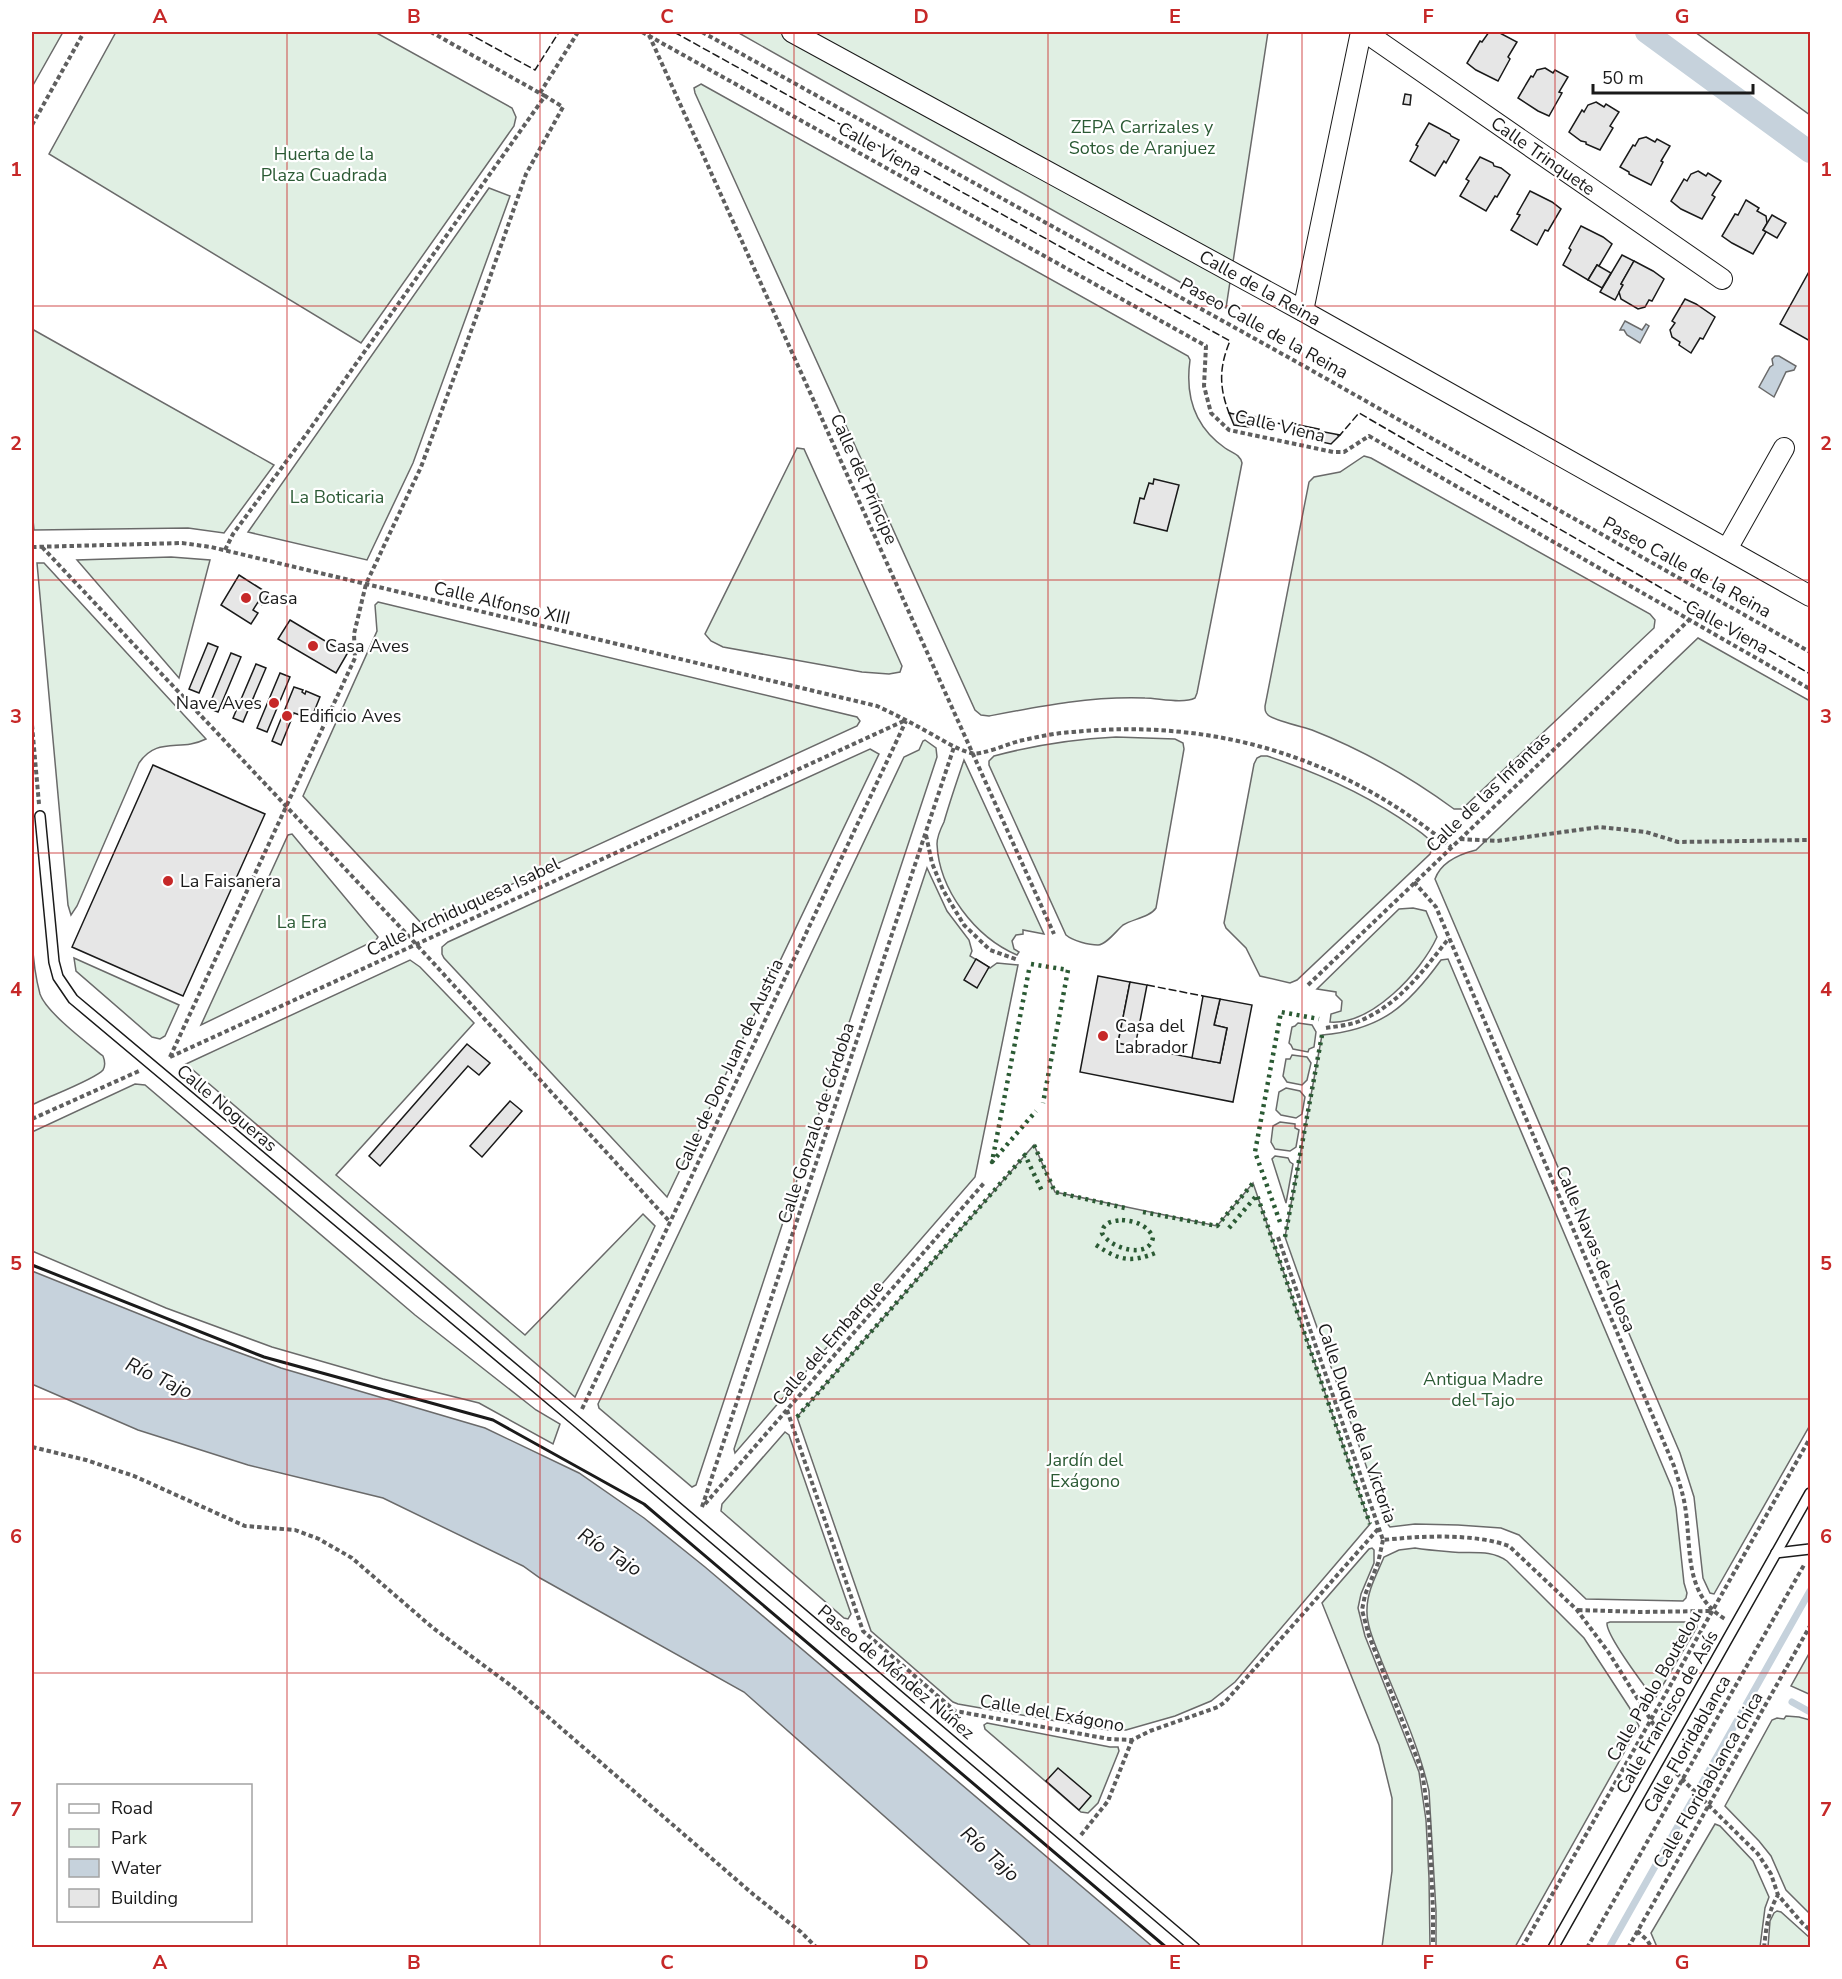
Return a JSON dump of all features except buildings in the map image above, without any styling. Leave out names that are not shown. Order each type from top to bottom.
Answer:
[{"type":"street","name":"Calle de la Reina","points":[[792,32],[1303,311],[1810,596]]},
{"type":"street","name":"Calle Trinquete","points":[[1303,311],[1363,32],[1722,279]]},
{"type":"street","points":[[1727,549],[1784,448]]},
{"type":"lane","name":"Calle Nogueras","points":[[40,816],[54,962],[58,977],[73,999],[576,1421]]},
{"type":"lane","name":"Paseo de Méndez Núñez","points":[[576,1421],[1195,1947]]},
{"type":"lane","name":"Calle Francisco de Asís","points":[[1553,1947],[1810,1493]]},
{"type":"lane","points":[[1776,1553],[1810,1549]]},
{"type":"path","points":[[32,125],[84,32]]},
{"type":"path","points":[[170,1057],[355,658],[354,634],[366,584],[421,467],[525,174],[563,106],[431,32]]},
{"type":"path","points":[[540,93],[579,32]]},
{"type":"path","name":"Calle Viena","points":[[642,32],[1206,346],[1204,386],[1211,413],[1229,430],[1333,452],[1344,452],[1369,436],[1810,689]]},
{"type":"path","name":"Paseo Calle de la Reina","points":[[702,32],[1305,366],[1810,652]]},
{"type":"path","name":"Calle del Príncipe","points":[[648,35],[1054,934]]},
{"type":"path","points":[[225,550],[233,534],[545,96]]},
{"type":"path","name":"Calle Alfonso XIII","points":[[32,547],[182,543],[225,550],[877,706],[954,747],[974,754]]},
{"type":"path","points":[[42,547],[416,944],[670,1222]]},
{"type":"path","name":"Calle de las Infantas","points":[[1308,985],[1689,620]]},
{"type":"path","name":"Calle Archiduquesa Isabel","points":[[32,1119],[906,720]]},
{"type":"path","name":"Calle de Don Juan de Austria","points":[[576,1421],[906,720]]},
{"type":"path","points":[[32,725],[40,816]]},
{"type":"path","points":[[974,754],[1043,736],[1095,730],[1164,729],[1224,737],[1275,750],[1346,778],[1390,802],[1431,830],[1451,847]]},
{"type":"path","name":"Calle Gonzalo de Córdoba","points":[[702,1507],[954,747]]},
{"type":"path","points":[[1459,839],[1497,841],[1600,827],[1646,832],[1678,842],[1810,840]]},
{"type":"path","points":[[926,836],[932,862],[943,890],[964,925],[990,950],[1018,960]]},
{"type":"path","name":"Calle Navas de Tolosa","points":[[1414,882],[1436,907],[1674,1466],[1685,1505],[1696,1586],[1712,1611],[1736,1625]]},
{"type":"path","points":[[1326,1028],[1361,1021],[1391,1004],[1421,974],[1449,938]]},
{"type":"path","name":"Calle del Embarque","points":[[691,1519],[984,1183]]},
{"type":"path","name":"Calle Duque de la Victoria","points":[[1278,1237],[1383,1540],[1416,1536],[1496,1541],[1509,1546],[1577,1610],[1609,1653],[1663,1740],[1666,1762],[1758,1854],[1771,1875],[1778,1895],[1810,1930]]},
{"type":"path","name":"Calle del Exágono","points":[[787,1410],[863,1631],[956,1711],[1109,1739],[1132,1740],[1150,1731],[1218,1707],[1225,1702],[1378,1529]]},
{"type":"path","name":"Calle Pablo Boutelou","points":[[1522,1947],[1810,1438]]},
{"type":"path","points":[[32,1448],[86,1460],[134,1476],[245,1526],[295,1530],[319,1539],[352,1558],[433,1628],[517,1690],[817,1947]]},
{"type":"path","points":[[1383,1540],[1378,1563],[1365,1595],[1362,1610],[1369,1636],[1422,1772],[1429,1819],[1433,1947]]},
{"type":"path","name":"Calle Floridablanca","points":[[1587,1947],[1805,1564]]},
{"type":"path","points":[[1577,1610],[1712,1611]]},
{"type":"path","name":"Calle Floridablanca chica","points":[[1628,1947],[1810,1626]]},
{"type":"path","points":[[1073,1844],[1108,1801],[1132,1740]]},
{"type":"path","points":[[1764,1947],[1767,1920],[1778,1895]]},
{"type":"path","points":[[1637,1931],[1652,1947]]},
{"type":"green space","points":[[32,32],[63,32],[32,87]]},
{"type":"green space","name":"Huerta de la Plaza Cuadrada","points":[[116,32],[375,32],[512,108],[516,117],[514,126],[361,343],[49,154]]},
{"type":"green space","name":"ZEPA Carrizales y Sotos de Aranjuez","points":[[737,32],[1268,32],[1226,308]]},
{"type":"green space","points":[[1695,32],[1810,32],[1810,115]]},
{"type":"green space","points":[[701,84],[1188,356],[1191,398],[1199,420],[1215,440],[1238,456],[1242,463],[1195,698],[1184,701],[1150,698],[1086,700],[989,716],[981,715],[975,710],[695,93],[694,88]]},
{"type":"green space","name":"La Boticaria","points":[[489,188],[510,196],[413,463],[367,560],[248,532]]},
{"type":"green space","points":[[32,329],[274,465],[224,533],[188,528],[34,530],[32,510]]},
{"type":"green space","points":[[797,448],[804,449],[902,666],[900,672],[889,674],[862,672],[723,647],[711,641],[705,634]]},
{"type":"green space","points":[[1364,456],[1650,614],[1655,620],[1654,628],[1462,809],[1454,809],[1403,775],[1367,755],[1312,730],[1276,719],[1265,711],[1309,482],[1314,477],[1340,472]]},
{"type":"green space","points":[[171,557],[210,560],[179,678],[77,560]]},
{"type":"green space","points":[[37,563],[44,563],[206,739],[196,743],[161,747],[146,755],[139,763],[77,906],[71,915],[68,905]]},
{"type":"green space","points":[[378,602],[857,717],[860,721],[857,726],[423,925],[303,796],[377,631],[375,605]]},
{"type":"green space","points":[[1698,638],[1810,701],[1810,1425],[1714,1594],[1710,1593],[1703,1578],[1694,1497],[1680,1453],[1435,879],[1446,863],[1476,850]]},
{"type":"green space","points":[[1116,737],[1175,739],[1183,743],[1184,749],[1156,908],[1150,914],[1123,925],[1104,943],[1094,945],[1077,941],[1066,935],[989,761],[994,756],[1040,746]]},
{"type":"green space","points":[[925,740],[936,748],[937,757],[696,1485],[692,1487],[599,1408],[598,1404],[904,757],[919,750]]},
{"type":"green space","points":[[870,749],[879,754],[667,1197],[444,958],[442,947],[448,942]]},
{"type":"green space","points":[[1261,756],[1267,756],[1305,770],[1361,795],[1396,815],[1427,837],[1433,845],[1430,854],[1297,980],[1290,983],[1260,976],[1246,948],[1226,928],[1224,923],[1254,764]]},
{"type":"green space","points":[[964,760],[1044,934],[1023,930],[1023,934],[1016,935],[1012,941],[1014,949],[1019,952],[1017,955],[987,937],[962,910],[944,878],[939,861],[938,838]]},
{"type":"green space","name":"La Era","points":[[292,834],[378,937],[201,1025],[288,835]]},
{"type":"green space","points":[[927,868],[947,911],[969,940],[972,951],[970,956],[990,968],[997,963],[1018,965],[975,1177],[735,1453],[734,1449]]},
{"type":"green space","points":[[1413,908],[1426,911],[1437,937],[1430,951],[1407,980],[1378,1006],[1346,1021],[1330,1022],[1331,1014],[1341,1011],[1342,1001],[1336,992],[1317,989],[1399,909]]},
{"type":"green space","points":[[32,938],[40,994],[50,1009],[68,1027],[103,1056],[105,1066],[91,1078],[32,1105]]},
{"type":"green space","points":[[74,958],[179,1005],[165,1036],[160,1039],[152,1037],[76,971]]},
{"type":"green space","name":"Antigua Madre del Tajo","points":[[1448,959],[1672,1488],[1687,1593],[1683,1601],[1586,1599],[1519,1535],[1501,1528],[1415,1524],[1390,1527],[1386,1522],[1285,1237],[1322,1035],[1361,1028],[1391,1013],[1417,990],[1441,960]]},
{"type":"green space","points":[[410,960],[420,967],[474,1023],[336,1175],[525,1335],[643,1214],[655,1226],[575,1397],[186,1064]]},
{"type":"green space","points":[[1298,1023],[1312,1025],[1316,1032],[1314,1047],[1308,1052],[1293,1049],[1289,1043],[1292,1027]]},
{"type":"green space","points":[[1292,1055],[1307,1057],[1311,1063],[1307,1080],[1302,1085],[1287,1082],[1283,1076],[1286,1059],[1290,1059]]},
{"type":"green space","points":[[135,1084],[145,1085],[415,1315],[536,1410],[560,1424],[553,1444],[479,1403],[383,1379],[272,1347],[166,1308],[32,1251],[32,1132]]},
{"type":"green space","points":[[1286,1088],[1300,1091],[1305,1097],[1302,1114],[1296,1118],[1281,1115],[1276,1110],[1279,1092]]},
{"type":"green space","points":[[1280,1122],[1295,1124],[1295,1128],[1299,1130],[1296,1147],[1290,1151],[1275,1149],[1271,1142],[1273,1126]]},
{"type":"green space","name":"Jardín del Exágono","points":[[1034,1145],[1055,1192],[1217,1226],[1253,1183],[1370,1524],[1235,1682],[1211,1701],[1175,1716],[1126,1730],[1108,1730],[958,1704],[871,1631],[797,1417]]},
{"type":"green space","points":[[1275,1156],[1288,1158],[1293,1164],[1286,1203],[1272,1159]]},
{"type":"green space","points":[[785,1432],[789,1435],[851,1614],[848,1619],[844,1618],[721,1511],[722,1504]]},
{"type":"green space","points":[[1372,1548],[1374,1563],[1361,1594],[1358,1608],[1365,1636],[1419,1772],[1426,1820],[1430,1947],[1382,1947],[1392,1871],[1392,1798],[1379,1745],[1322,1603]]},
{"type":"green space","points":[[1415,1548],[1487,1553],[1507,1561],[1584,1638],[1639,1726],[1515,1947],[1436,1947],[1429,1791],[1414,1741],[1374,1643],[1367,1616],[1367,1602],[1384,1557],[1399,1550]]},
{"type":"green space","points":[[1696,1622],[1697,1627],[1656,1697],[1652,1696],[1618,1648],[1608,1629],[1607,1623]]},
{"type":"green space","points":[[1810,1652],[1810,1700],[1809,1694],[1791,1686]]},
{"type":"green space","points":[[1786,1716],[1810,1720],[1810,1914],[1786,1890],[1771,1856],[1725,1806],[1772,1720],[1784,1719]]},
{"type":"green space","points":[[987,1723],[1118,1747],[1119,1751],[1098,1803],[1088,1813],[1081,1812],[985,1729],[984,1725]]},
{"type":"green space","points":[[1715,1824],[1720,1826],[1753,1861],[1769,1897],[1765,1908],[1760,1947],[1657,1947],[1651,1933]]},
{"type":"green space","points":[[1777,1911],[1810,1938],[1810,1947],[1768,1947],[1770,1921]]},
{"type":"water","points":[[1625,321],[1642,330],[1646,324],[1649,326],[1640,343],[1627,335],[1624,330],[1620,330]]},
{"type":"water","points":[[1775,356],[1796,366],[1794,370],[1786,372],[1774,397],[1759,387],[1773,365],[1772,359]]},
{"type":"water","name":"Río Tajo","points":[[32,1271],[199,1338],[281,1368],[485,1428],[579,1473],[644,1518],[705,1567],[1153,1947],[1032,1947],[744,1692],[540,1578],[523,1566],[383,1498],[248,1465],[138,1430],[32,1384]]},
{"type":"waterway","points":[[1646,32],[1810,152]]},
{"type":"waterway","points":[[1701,1785],[1810,1591]]},
{"type":"waterway","points":[[1792,1702],[1810,1712]]},
{"type":"waterway","points":[[1609,1948],[1692,1801]]},
{"type":"hedge","points":[[1031,964],[1068,970],[1043,1103]]},
{"type":"hedge","points":[[1029,970],[992,1162],[1036,1111]]},
{"type":"hedge","points":[[1280,1222],[1255,1152],[1281,1012],[1319,1019]]},
{"type":"hedge","points":[[1285,1237],[1322,1035]]},
{"type":"hedge","points":[[1034,1145],[1055,1192],[1125,1208]]},
{"type":"hedge","points":[[797,1417],[1025,1155],[1042,1191]]},
{"type":"hedge","points":[[1143,1212],[1217,1226],[1253,1183]]},
{"type":"hedge","points":[[1229,1228],[1257,1195],[1370,1524]]},
{"type":"hedge","points":[[1122,1220],[1136,1223],[1147,1229],[1153,1237],[1150,1244],[1145,1248],[1129,1250],[1106,1239],[1102,1233],[1104,1226],[1122,1220]]},
{"type":"hedge","points":[[1096,1245],[1126,1259],[1140,1258],[1158,1252]]},
{"type":"fence","points":[[466,32],[535,70],[559,32]]},
{"type":"fence","points":[[674,32],[1230,341],[1222,368],[1222,386],[1229,413],[1232,414]]},
{"type":"fence","points":[[1337,435],[1340,435],[1359,413],[1810,674]]},
{"type":"fence","points":[[1267,421],[1302,428]]},
{"type":"fence","points":[[1147,985],[1203,996]]},
{"type":"wall","points":[[32,1265],[264,1357],[493,1420],[644,1504],[1167,1948]]},
{"type":"place","name":"Casa","points":[[246,598]]},
{"type":"place","name":"Casa Aves","points":[[313,646]]},
{"type":"place","name":"Nave Aves","points":[[274,703]]},
{"type":"place","name":"Edificio Aves","points":[[287,716]]},
{"type":"place","name":"La Faisanera","points":[[168,881]]},
{"type":"place","name":"Casa del Labrador","points":[[1103,1036]]}]
